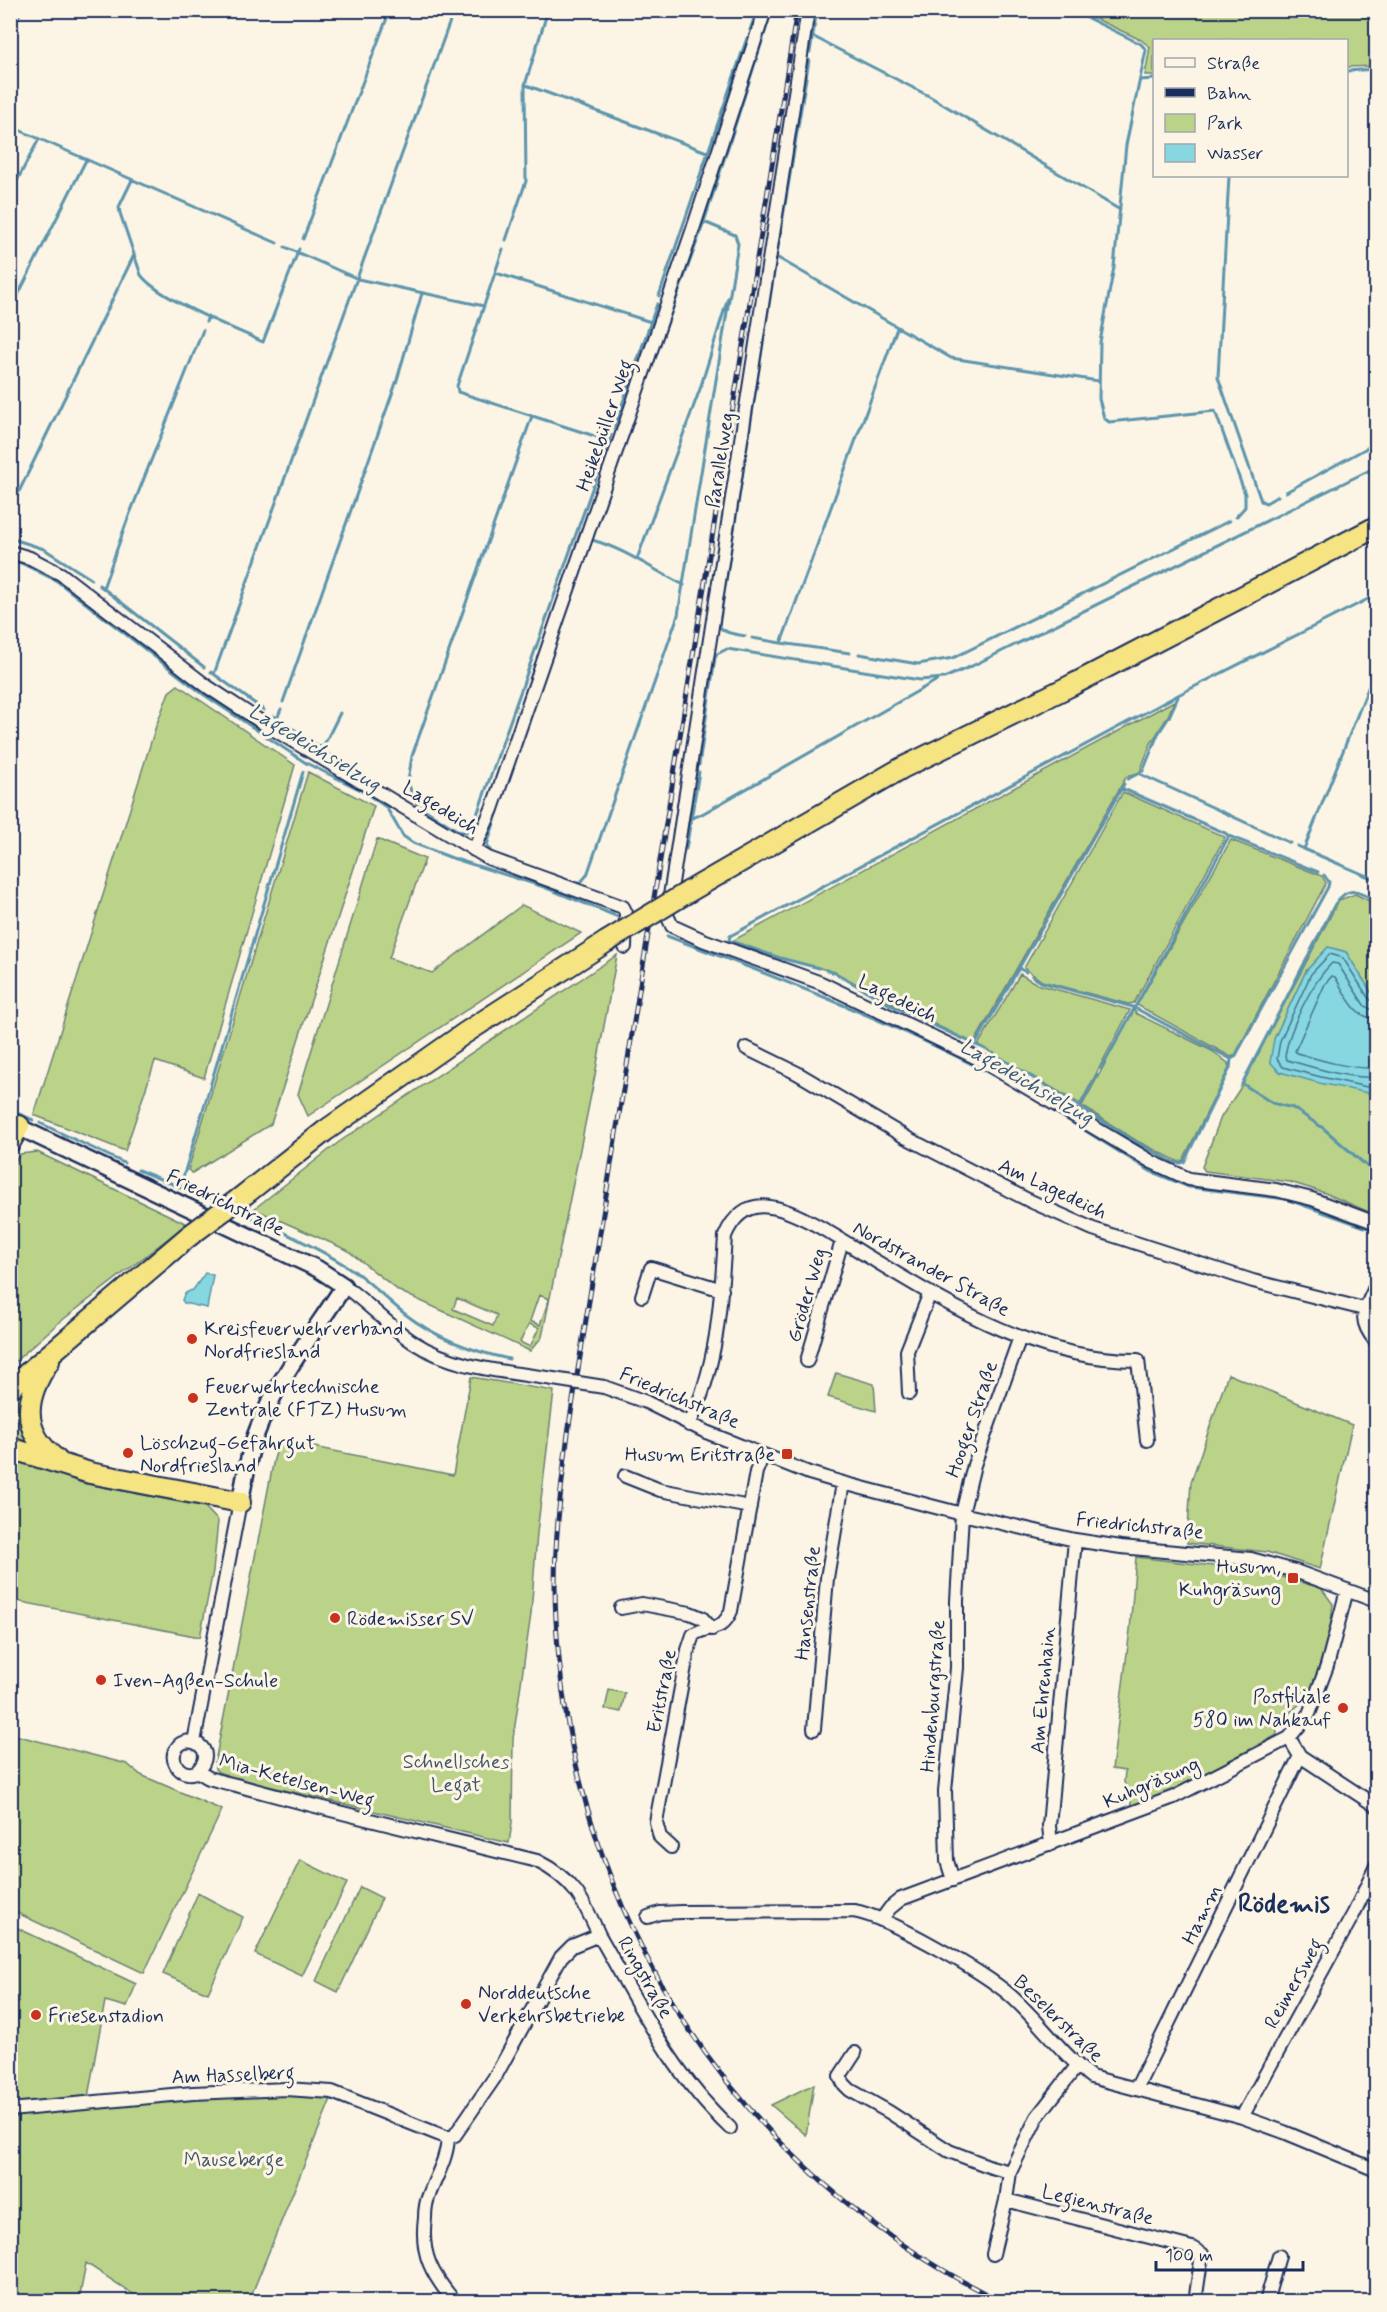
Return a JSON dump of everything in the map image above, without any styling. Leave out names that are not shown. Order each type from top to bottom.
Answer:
[{"type":"highway","points":[[10,1388],[189,1236],[326,1131],[465,1033],[606,942],[902,768],[1072,685],[1377,527]]},
{"type":"highway","points":[[60,1344],[37,1377],[30,1398],[29,1416],[33,1434],[47,1453],[64,1466]]},
{"type":"highway","points":[[10,1448],[90,1473],[240,1502]]},
{"type":"street","name":"Heikebüller Weg","points":[[474,850],[492,809],[681,262],[765,10]]},
{"type":"street","name":"Parallelweg","points":[[667,915],[808,10]]},
{"type":"street","name":"Lagedeich","points":[[10,552],[30,558],[62,574],[208,687],[474,850],[501,863],[623,907],[626,913],[625,947]]},
{"type":"street","name":"Lagedeich","points":[[667,915],[672,926],[682,932],[821,983],[977,1058],[1152,1162],[1189,1179],[1276,1190],[1312,1199],[1377,1223]]},
{"type":"street","name":"Am Lagedeich","points":[[746,1048],[797,1073],[907,1138],[1092,1229],[1253,1281],[1372,1310]]},
{"type":"street","name":"Friedrichstraße","points":[[13,1130],[318,1269],[366,1301],[412,1341],[432,1353],[477,1367],[604,1387],[646,1402],[689,1425],[763,1455],[843,1483],[962,1514],[1076,1540],[1121,1547],[1251,1558],[1295,1571],[1377,1601]]},
{"type":"street","name":"Nordstrander Straße","points":[[722,1290],[725,1236],[730,1224],[739,1214],[753,1207],[770,1207],[789,1213],[973,1317],[1020,1337],[1090,1357],[1138,1360],[1147,1440]]},
{"type":"street","name":"Gröder Weg","points":[[807,1360],[842,1241]]},
{"type":"street","points":[[642,1296],[651,1268],[722,1290],[712,1360],[698,1406],[689,1425]]},
{"type":"street","points":[[1377,1285],[1372,1310],[1364,1318],[1365,1328],[1377,1342]]},
{"type":"street","points":[[194,1742],[249,1456],[278,1385],[344,1286]]},
{"type":"street","points":[[909,1393],[907,1351],[930,1293]]},
{"type":"street","name":"Hooger Straße","points":[[962,1514],[974,1465],[1020,1337]]},
{"type":"street","name":"Eritstraße","points":[[671,1847],[660,1838],[656,1822],[688,1650],[693,1635],[704,1629],[723,1625],[731,1611],[756,1472],[763,1455]]},
{"type":"street","points":[[625,1476],[660,1490],[750,1507]]},
{"type":"street","name":"Hansenstraße","points":[[814,1729],[827,1578],[843,1483]]},
{"type":"street","name":"Hindenburgstraße","points":[[953,1880],[947,1861],[945,1791],[957,1668],[957,1601],[962,1514]]},
{"type":"street","name":"Am Ehrenhain","points":[[1051,1844],[1049,1826],[1076,1540]]},
{"type":"street","name":"Kuhgräsung","points":[[881,1920],[901,1899],[1174,1797],[1289,1738],[1309,1714],[1327,1666],[1347,1590]]},
{"type":"street","points":[[621,1608],[642,1604],[690,1613],[702,1618],[712,1629]]},
{"type":"street","points":[[1289,1738],[1300,1756],[1377,1806]]},
{"type":"street","name":"Mia-Ketelsen-Weg","points":[[196,1772],[204,1765],[206,1756],[201,1746],[194,1742],[183,1742],[176,1749],[174,1760],[179,1769],[188,1773],[196,1772],[208,1778],[537,1861],[556,1871],[570,1883],[584,1902],[599,1935]]},
{"type":"street","name":"Hamm","points":[[1136,2089],[1300,1756]]},
{"type":"street","name":"Reimersweg","points":[[1242,2117],[1354,1914],[1377,1866]]},
{"type":"street","name":"Beselerstraße","points":[[648,1917],[660,1913],[681,1912],[854,1911],[867,1913],[988,1979],[1010,1995],[1077,2066],[1091,2077],[1242,2117],[1375,2167]]},
{"type":"street","name":"Ringstraße","points":[[448,2138],[455,2134],[495,2077],[561,1957],[572,1946],[599,1935],[678,2069],[704,2103],[730,2128]]},
{"type":"street","points":[[855,2053],[840,2076],[850,2090],[889,2112],[948,2151],[1010,2172]]},
{"type":"street","points":[[993,2254],[1010,2172],[1037,2116],[1077,2066]]},
{"type":"street","name":"Am Hasselberg","points":[[10,2110],[193,2093],[285,2089],[332,2092],[448,2138]]},
{"type":"street","points":[[448,2138],[447,2151],[427,2198],[423,2245],[429,2264],[439,2283],[455,2301]]},
{"type":"street","name":"Legienstraße","points":[[1006,2200],[1192,2248],[1202,2254],[1195,2301]]},
{"type":"street","points":[[1266,2301],[1279,2256]]},
{"type":"green space","points":[[1079,11],[1376,11],[1376,66],[1348,67],[1348,39],[1153,39],[1153,75],[1145,75],[1150,47],[1141,40]]},
{"type":"green space","points":[[178,685],[295,765],[204,1078],[155,1061],[125,1151],[34,1115],[156,726],[169,692]]},
{"type":"green space","points":[[1174,701],[1168,716],[1150,745],[1140,772],[1126,777],[974,1043],[904,1010],[835,972],[781,958],[732,941]]},
{"type":"green space","points":[[308,772],[374,806],[271,1124],[192,1173],[188,1170]]},
{"type":"green space","points":[[1123,792],[1225,837],[1134,1003],[1128,1004],[1042,981],[1024,968]]},
{"type":"green space","points":[[377,839],[425,859],[389,958],[432,973],[522,905],[581,933],[308,1116],[298,1094]]},
{"type":"green space","points":[[1231,840],[1322,876],[1326,883],[1235,1055],[1231,1057],[1137,1005]]},
{"type":"green space","points":[[1355,894],[1376,904],[1376,1000],[1346,952],[1328,947],[1306,971],[1274,1039],[1368,1093],[1376,1090],[1376,1215],[1325,1193],[1290,1182],[1205,1171],[1202,1167],[1221,1117],[1239,1090],[1339,900]]},
{"type":"green space","points":[[617,955],[542,1337],[530,1351],[399,1291],[347,1250],[254,1209],[339,1142]],"holes":[[[539,1295],[549,1299],[540,1325],[530,1321]],[[457,1298],[497,1315],[493,1326],[453,1309]],[[529,1324],[539,1328],[530,1347],[520,1342]]]},
{"type":"green space","points":[[1020,974],[1037,984],[1130,1010],[1080,1104],[978,1045]]},
{"type":"green space","points":[[1134,1010],[1137,1014],[1212,1051],[1228,1063],[1229,1068],[1183,1160],[1179,1162],[1137,1141],[1082,1106]]},
{"type":"green space","points":[[37,1152],[187,1224],[56,1325],[11,1365],[11,1166],[20,1154]]},
{"type":"green space","points":[[836,1373],[874,1384],[876,1411],[828,1397]]},
{"type":"green space","points":[[1228,1374],[1352,1425],[1320,1569],[1267,1552],[1187,1543],[1191,1482]]},
{"type":"green space","name":"Schnellsches Legat","points":[[471,1377],[554,1391],[537,1533],[531,1614],[513,1739],[512,1823],[509,1843],[239,1779],[218,1772],[215,1769],[215,1762],[274,1459],[280,1440],[453,1475]]},
{"type":"green space","points":[[30,1379],[38,1452],[11,1444],[11,1397]]},
{"type":"green space","points":[[12,1457],[82,1483],[205,1507],[218,1521],[213,1571],[200,1637],[11,1600]]},
{"type":"green space","points":[[1136,1557],[1265,1572],[1321,1588],[1333,1604],[1330,1630],[1311,1694],[1276,1725],[1277,1735],[1172,1791],[1132,1806],[1124,1782],[1125,1771],[1112,1769],[1130,1630]]},
{"type":"green space","points":[[609,1690],[625,1693],[621,1712],[605,1709]]},
{"type":"green space","points":[[11,1734],[127,1764],[141,1775],[222,1810],[144,1973],[11,1910]]},
{"type":"green space","points":[[300,1860],[347,1883],[302,1976],[255,1954]]},
{"type":"green space","points":[[360,1887],[382,1898],[338,1992],[316,1981]]},
{"type":"green space","points":[[198,1893],[243,1917],[208,1993],[163,1974]]},
{"type":"green space","points":[[11,1925],[136,1984],[127,2007],[105,2001],[88,2097],[11,2105]]},
{"type":"green space","points":[[814,2084],[806,2135],[771,2105]]},
{"type":"green space","name":"Mauseberge","points":[[193,2094],[333,2094],[249,2301],[134,2301],[136,2296],[86,2263],[79,2301],[11,2302],[11,2111]]},
{"type":"water","points":[[1328,947],[1346,952],[1376,1000],[1376,1090],[1368,1093],[1280,1072],[1270,1062],[1274,1039],[1306,971]]},
{"type":"water","points":[[205,1273],[213,1275],[207,1308],[184,1303],[182,1300],[185,1294],[193,1290]]},
{"type":"waterway","points":[[10,31],[22,10]]},
{"type":"waterway","points":[[303,239],[390,10]]},
{"type":"waterway","points":[[214,674],[454,10]]},
{"type":"waterway","points":[[506,240],[526,181],[525,85],[548,10]]},
{"type":"waterway","points":[[750,30],[757,10]]},
{"type":"waterway","points":[[639,402],[704,222],[772,10]]},
{"type":"waterway","points":[[810,52],[817,10]]},
{"type":"waterway","points":[[1071,10],[1141,44],[1146,50],[1126,145],[1114,267],[1100,342],[1099,399],[1104,418],[1109,422],[1215,411],[1245,494],[1245,507],[1236,517]]},
{"type":"waterway","points":[[814,37],[929,96],[1120,210]]},
{"type":"waterway","points":[[659,296],[747,38]]},
{"type":"waterway","points":[[745,636],[727,632],[719,626],[809,60]]},
{"type":"waterway","points":[[1348,71],[1376,69]]},
{"type":"waterway","points":[[1140,80],[1153,79]]},
{"type":"waterway","points":[[526,85],[707,152]]},
{"type":"waterway","points":[[10,126],[277,243]]},
{"type":"waterway","points":[[10,194],[39,139]]},
{"type":"waterway","points":[[10,311],[86,160]]},
{"type":"waterway","points":[[1229,177],[1218,377],[1261,501],[1266,503],[1278,496]]},
{"type":"waterway","points":[[132,180],[119,207],[141,275],[163,294],[263,342],[299,249]]},
{"type":"waterway","points":[[577,883],[587,875],[678,615],[738,244],[735,235],[704,222]]},
{"type":"waterway","points":[[285,247],[358,279],[484,306]]},
{"type":"waterway","points":[[503,249],[457,386],[458,392],[610,441]]},
{"type":"waterway","points":[[10,510],[134,255]]},
{"type":"waterway","points":[[778,258],[951,358],[1098,381]]},
{"type":"waterway","points":[[496,273],[651,322]]},
{"type":"waterway","points":[[283,702],[397,380],[422,293]]},
{"type":"waterway","points":[[637,559],[700,389],[728,298]]},
{"type":"waterway","points":[[614,428],[657,304]]},
{"type":"waterway","points":[[206,322],[208,316]]},
{"type":"waterway","points":[[752,638],[781,643],[897,328]]},
{"type":"waterway","points":[[103,588],[127,521],[203,330]]},
{"type":"waterway","points":[[412,795],[408,781],[412,756],[532,416]]},
{"type":"waterway","points":[[416,804],[460,832],[470,831],[473,826],[611,435]]},
{"type":"waterway","points":[[1286,492],[1376,443]]},
{"type":"waterway","points":[[699,765],[715,658],[717,654],[727,649],[920,680],[944,678],[1376,467]]},
{"type":"waterway","points":[[506,787],[608,493]]},
{"type":"waterway","points":[[859,654],[918,664],[953,658],[1229,521]]},
{"type":"waterway","points":[[10,538],[44,549],[91,579]]},
{"type":"waterway","points":[[592,540],[627,554],[684,585]]},
{"type":"waterway","name":"Lagedeichsielzug","points":[[10,561],[21,563],[57,581],[203,694],[306,763],[361,790],[386,807],[403,836],[413,843],[452,858],[544,887],[621,918]]},
{"type":"waterway","points":[[99,585],[204,667]]},
{"type":"waterway","points":[[819,968],[733,942],[729,940],[730,936],[1178,695],[1376,595]]},
{"type":"waterway","points":[[781,643],[850,653]]},
{"type":"waterway","points":[[1304,849],[1376,668]]},
{"type":"waterway","points":[[211,672],[264,710]]},
{"type":"waterway","points":[[692,818],[939,679]]},
{"type":"waterway","points":[[1128,779],[1143,771],[1158,734],[1178,697]]},
{"type":"waterway","points":[[277,719],[281,709]]},
{"type":"waterway","points":[[274,716],[320,747],[324,745],[340,713]]},
{"type":"waterway","points":[[180,1188],[303,772]]},
{"type":"waterway","points":[[686,849],[699,772]]},
{"type":"waterway","points":[[1140,774],[1290,843]]},
{"type":"waterway","points":[[975,1045],[1124,784]]},
{"type":"waterway","points":[[1121,788],[1318,872]]},
{"type":"waterway","points":[[496,855],[487,845],[498,811]]},
{"type":"waterway","points":[[1101,1069],[1229,836]]},
{"type":"waterway","points":[[1297,846],[1376,880]]},
{"type":"waterway","points":[[551,874],[569,881]]},
{"type":"waterway","points":[[993,1053],[1136,1142],[1173,1162],[1184,1162],[1230,1068],[1231,1059],[1235,1057],[1328,887],[1329,882],[1324,875]]},
{"type":"waterway","points":[[1242,1084],[1335,904],[1349,892],[1359,893],[1376,901]]},
{"type":"waterway","name":"Lagedeichsielzug","points":[[667,936],[885,1023],[1012,1085]]},
{"type":"waterway","points":[[1020,969],[1026,972]]},
{"type":"waterway","points":[[826,970],[896,1008],[985,1049]]},
{"type":"waterway","points":[[1032,976],[1041,982],[1133,1007],[1231,1059]]},
{"type":"waterway","points":[[1080,1106],[1097,1075]]},
{"type":"waterway","points":[[1243,1084],[1272,1103],[1293,1108],[1323,1128],[1376,1174]]},
{"type":"waterway","name":"Lagedeichsielzug","points":[[1020,1090],[1150,1171],[1189,1187],[1286,1199],[1376,1231]]},
{"type":"waterway","points":[[10,1110],[33,1120]]},
{"type":"waterway","points":[[40,1123],[124,1163]]},
{"type":"waterway","points":[[138,1170],[185,1189]]},
{"type":"waterway","points":[[210,1198],[221,1203]]},
{"type":"waterway","points":[[237,1211],[308,1244],[348,1267],[405,1314],[429,1330],[468,1348],[509,1359]]},
{"type":"railway","points":[[797,10],[570,1419],[556,1544],[556,1620],[569,1729],[595,1833],[634,1931],[685,2023],[748,2107],[822,2182],[907,2247],[1002,2302]]},
{"type":"place","name":"Kreisfeuerwehrverband Nordfriesland","points":[[192,1339]]},
{"type":"place","name":"Feuerwehrtechnische Zentrale (FTZ) Husum","points":[[193,1398]]},
{"type":"place","name":"Löschzug-Gefahrgut Nordfriesland","points":[[128,1453]]},
{"type":"place","name":"Husum Eritstraße","points":[[787,1454]]},
{"type":"place","name":"Husum, Kuhgräsung","points":[[1293,1578]]},
{"type":"place","name":"Rödemisser SV","points":[[335,1618]]},
{"type":"place","name":"Iven-Agßen-Schule","points":[[101,1680]]},
{"type":"place","name":"Postfiliale 580 im Nahkauf","points":[[1343,1708]]},
{"type":"place","name":"Norddeutsche Verkehrsbetriebe","points":[[466,2004]]},
{"type":"place","name":"Friesenstadion","points":[[36,2015]]},
{"type":"district","name":"Rödemis","points":[[1284,1903]]}]
